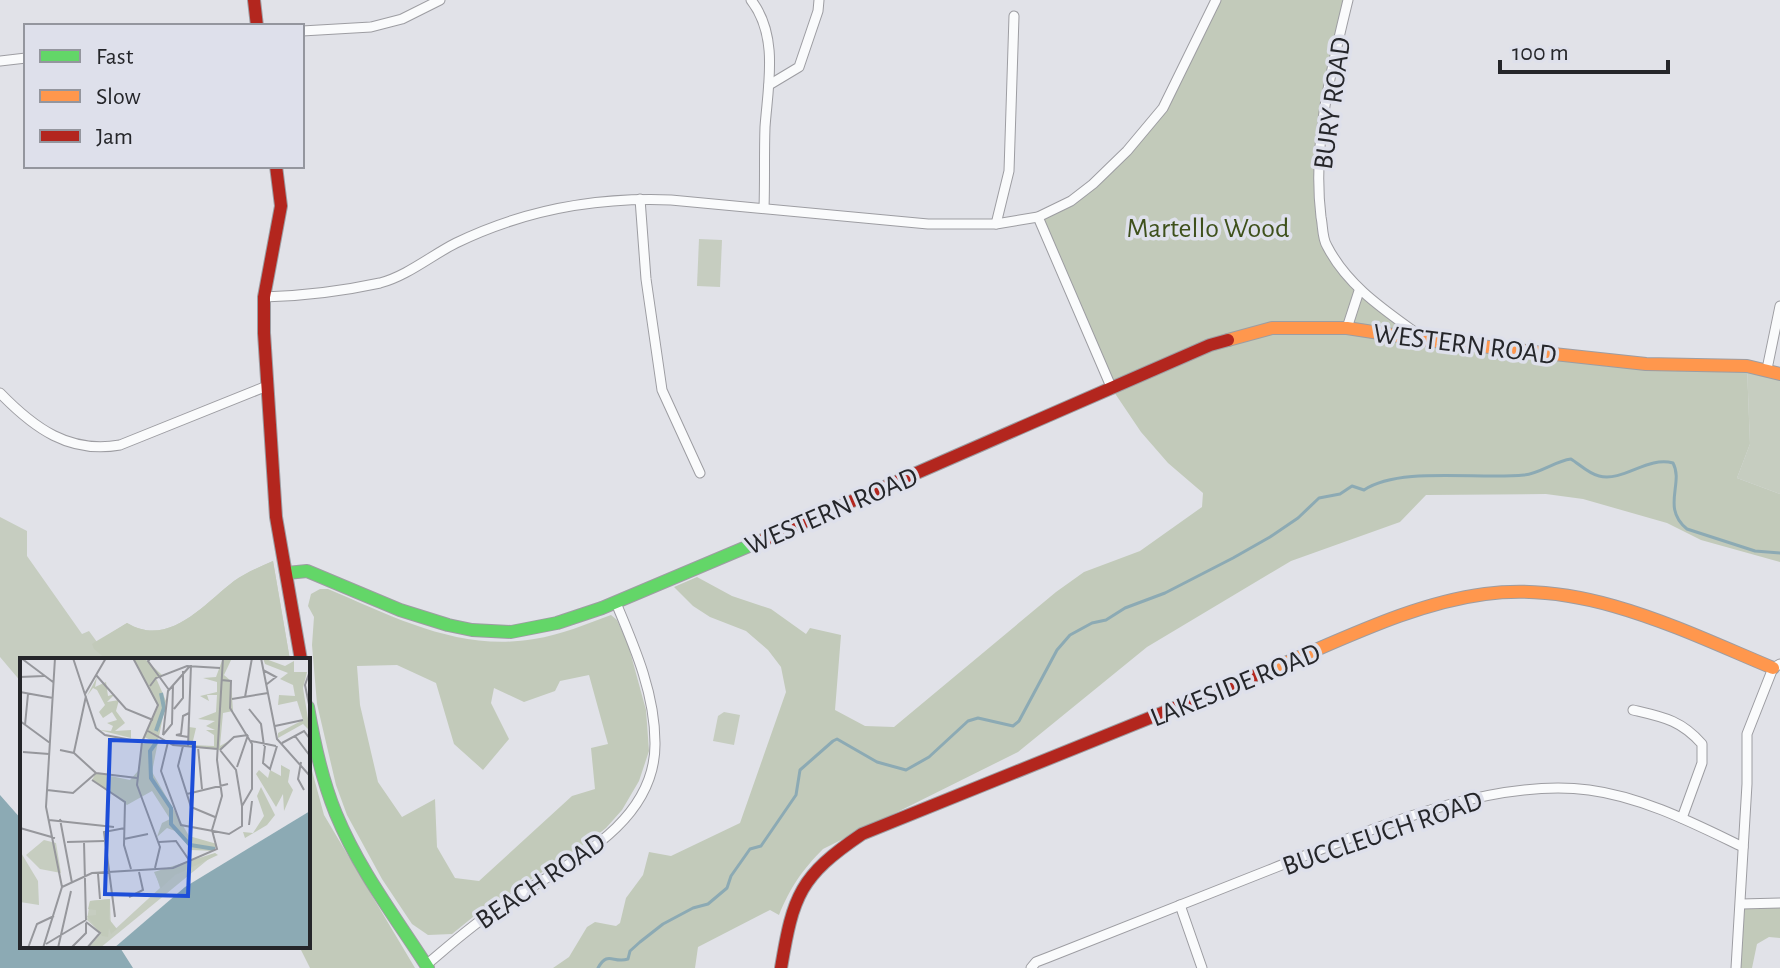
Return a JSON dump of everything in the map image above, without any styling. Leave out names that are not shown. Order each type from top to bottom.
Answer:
[{"type":"street","points":[[254,0],[257,24]]},
{"type":"street","points":[[304,31],[371,27],[402,19],[426,3],[440,0]]},
{"type":"street","points":[[751,0],[768,38],[764,208]]},
{"type":"street","points":[[769,85],[799,67],[819,0]]},
{"type":"street","points":[[264,297],[325,292],[383,282],[456,243],[536,212],[568,205],[640,199],[928,224],[996,224],[1038,217],[1071,201],[1093,184],[1127,151],[1163,108],[1216,0]]},
{"type":"street","name":"BURY ROAD","points":[[1348,0],[1326,95],[1320,143],[1320,205],[1325,244],[1359,291],[1425,340]]},
{"type":"street","points":[[996,224],[1009,171],[1014,16]]},
{"type":"street","points":[[0,61],[24,58]]},
{"type":"street","points":[[276,168],[281,206],[264,297],[267,386],[276,517],[301,658]]},
{"type":"street","points":[[640,199],[646,279],[662,390],[700,473]]},
{"type":"street","points":[[1038,217],[1112,389]]},
{"type":"street","points":[[1347,328],[1359,291]]},
{"type":"street","points":[[1767,369],[1780,306]]},
{"type":"street","name":"WESTERN ROAD","points":[[287,573],[307,571],[447,626],[496,632],[566,621],[616,603],[1210,345],[1272,328],[1347,328],[1425,340],[1646,364],[1767,369],[1780,374]]},
{"type":"street","points":[[0,393],[51,436],[76,445],[101,447],[120,445],[267,386]]},
{"type":"street","name":"LAKESIDE ROAD","points":[[781,968],[789,917],[796,895],[807,876],[828,856],[862,834],[1403,616],[1445,602],[1507,591],[1558,593],[1602,604],[1776,666]]},
{"type":"street","name":"BEACH ROAD","points":[[427,966],[481,919],[594,848],[636,803],[648,778],[655,746],[652,707],[638,655],[616,603]]},
{"type":"street","points":[[1736,968],[1747,734],[1776,666]]},
{"type":"street","points":[[1633,710],[1688,728],[1702,744],[1702,763],[1682,818]]},
{"type":"street","points":[[310,716],[321,767],[350,844],[427,966]]},
{"type":"street","name":"BUCCLEUCH ROAD","points":[[1031,968],[1036,962],[1318,851],[1455,802],[1502,792],[1590,790],[1682,818],[1743,847]]},
{"type":"street","points":[[1741,904],[1780,903]]},
{"type":"street","points":[[1180,905],[1202,968]]},
{"type":"shaded area","points":[[699,239],[722,240],[720,287],[697,286]]},
{"type":"shaded area","points":[[1747,366],[1780,374],[1780,494],[1737,478],[1750,444]]},
{"type":"shaded area","points":[[0,517],[27,531],[27,556],[82,634],[89,631],[97,642],[127,623],[142,629],[171,627],[198,611],[234,581],[273,561],[290,658],[20,658],[20,681],[0,657]]},
{"type":"shaded area","points":[[724,712],[740,715],[734,745],[713,741],[718,716]]},
{"type":"green space","name":"Martello Wood","points":[[1216,0],[1348,0],[1320,143],[1325,244],[1359,291],[1425,340],[1747,366],[1750,444],[1737,478],[1780,494],[1780,562],[1701,540],[1667,523],[1583,499],[1546,494],[1426,495],[1400,522],[1291,561],[1147,647],[1018,752],[823,849],[797,880],[779,915],[770,910],[698,947],[695,968],[553,968],[569,957],[587,927],[595,922],[616,926],[620,923],[626,898],[643,875],[649,852],[671,856],[740,823],[786,692],[781,667],[768,650],[746,631],[710,617],[693,606],[674,587],[697,577],[732,596],[771,609],[806,634],[810,628],[841,635],[835,710],[865,726],[894,727],[1084,572],[1140,551],[1202,507],[1203,493],[1168,463],[1141,432],[1112,389],[1038,217],[1093,184],[1163,108]]},
{"type":"green space","points":[[273,561],[290,658],[105,658],[94,649],[92,644],[127,623],[142,629],[157,630],[185,620],[252,570]]},
{"type":"green space","points":[[328,589],[403,621],[480,641],[507,642],[544,637],[611,615],[617,620],[628,644],[646,710],[649,751],[639,781],[622,810],[587,843],[452,934],[428,935],[412,924],[382,879],[347,815],[336,785],[317,704],[312,645],[314,617],[308,606],[311,594]],"holes":[[[397,665],[436,683],[454,744],[483,770],[509,739],[491,703],[494,688],[524,702],[555,691],[560,681],[589,675],[608,744],[591,748],[595,789],[572,796],[479,881],[455,878],[437,847],[435,799],[402,817],[378,782],[360,705],[357,666]]]},
{"type":"green space","points":[[310,763],[324,815],[415,968],[310,968],[300,948],[310,948]]},
{"type":"green space","points":[[1780,903],[1780,938],[1769,937],[1757,944],[1752,968],[1736,968],[1741,904]]},
{"type":"water","points":[[0,795],[20,818],[20,948],[120,948],[133,968],[0,968]]},
{"type":"waterway","points":[[598,968],[608,959],[628,959],[630,951],[663,924],[693,908],[708,904],[727,888],[731,876],[750,849],[761,846],[796,795],[800,770],[833,741],[837,739],[877,762],[906,770],[929,757],[968,721],[978,718],[1013,726],[1019,721],[1057,650],[1070,635],[1125,608],[1165,593],[1233,558],[1298,518],[1319,498],[1340,494],[1352,486],[1364,490],[1398,478],[1419,476],[1524,475],[1571,459],[1592,473],[1608,477],[1654,463],[1673,463],[1676,471],[1675,513],[1687,529],[1755,551],[1780,553]]},
{"type":"traffic: fast","points":[[287,573],[307,571],[400,610],[448,625],[511,632],[557,623],[602,608],[763,540]]},
{"type":"traffic: fast","points":[[310,717],[323,775],[345,835],[428,968]]},
{"type":"traffic: slow","points":[[1228,340],[1272,328],[1347,328],[1425,340],[1646,364],[1747,366],[1780,374]]},
{"type":"traffic: slow","points":[[1266,671],[1429,606],[1485,594],[1522,592],[1560,594],[1633,612],[1773,668]]},
{"type":"traffic: jam","points":[[254,0],[257,24]]},
{"type":"traffic: jam","points":[[276,168],[281,206],[264,297],[264,333],[276,517],[301,658]]},
{"type":"traffic: jam","points":[[763,540],[1210,345],[1228,340]]},
{"type":"traffic: jam","points":[[781,968],[790,922],[803,889],[825,862],[862,834],[1266,671]]}]
